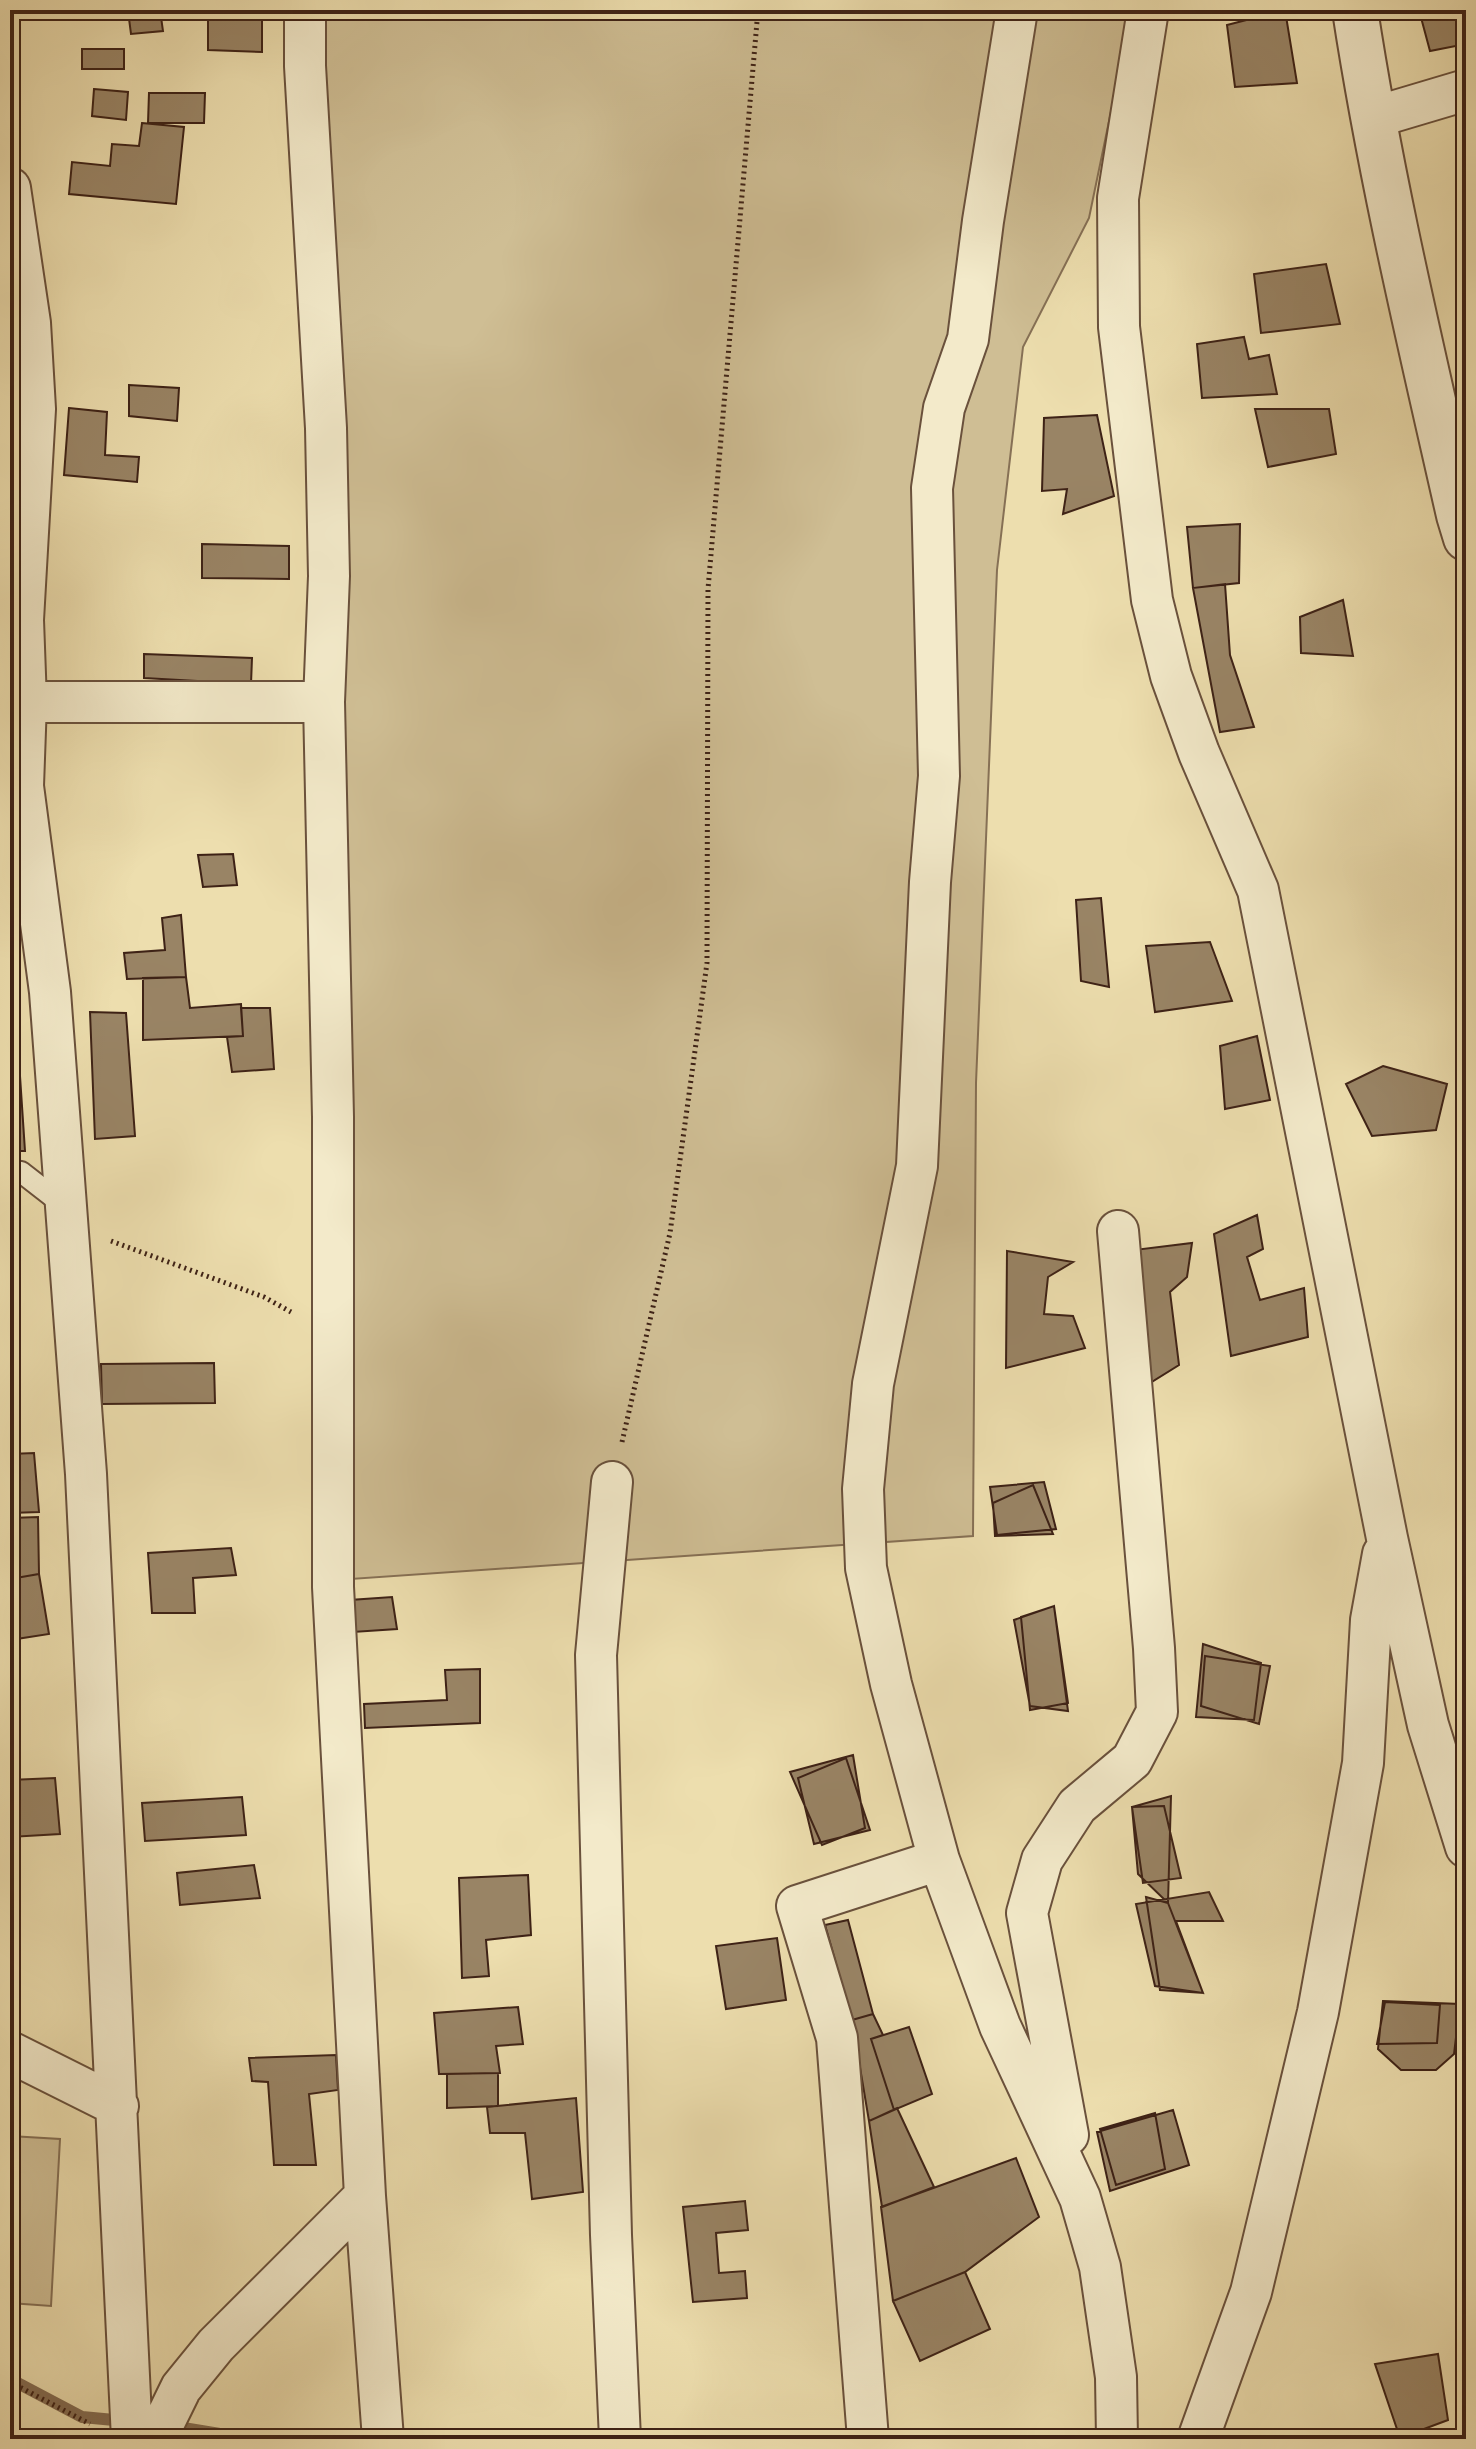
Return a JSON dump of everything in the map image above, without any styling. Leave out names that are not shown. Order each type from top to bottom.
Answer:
[{"type":"street","points":[[305,10],[305,66],[326,428],[329,576],[324,702],[333,1117],[333,1587],[365,2196],[383,2439]]},
{"type":"street","points":[[1017,10],[983,221],[968,339],[944,408],[932,488],[939,776],[930,882],[917,1166],[873,1384],[863,1489],[866,1568],[891,1684],[939,1860],[1000,2026],[1080,2198]]},
{"type":"street","points":[[1148,10],[1118,198],[1119,327],[1152,600],[1175,689],[1258,890],[1387,1538],[1428,1725],[1466,1847]]},
{"type":"street","points":[[1355,10],[1372,118],[1464,524]]},
{"type":"street","points":[[1372,118],[1466,90]]},
{"type":"street","points":[[10,188],[30,323],[35,409],[18,700],[23,786],[50,992],[86,1474],[132,2439]]},
{"type":"street","points":[[18,700],[324,702]]},
{"type":"street","points":[[1117,2439],[1116,2377],[1100,2267],[1080,2198],[1027,1913],[1042,1860],[1077,1806],[1132,1760],[1157,1712],[1118,1231]]},
{"type":"street","points":[[612,1482],[596,1655],[611,2235],[620,2439]]},
{"type":"street","points":[[1198,2439],[1251,2292],[1318,2012],[1363,1763],[1371,1620],[1387,1538]]},
{"type":"street","points":[[868,2439],[837,2038],[797,1906],[939,1860]]},
{"type":"street","points":[[10,2052],[118,2106]]},
{"type":"street","points":[[156,2439],[181,2388],[216,2345],[365,2196]]},
{"type":"lane","points":[[10,1171],[21,1172],[66,1207]]},
{"type":"path","points":[[612,1482],[670,1233],[707,963],[708,589],[758,10]]},
{"type":"path","points":[[66,1207],[112,1242],[264,1297],[335,1337]]},
{"type":"path","points":[[10,2382],[92,2425]]},
{"type":"shaded area","points":[[322,10],[1132,10],[1089,218],[1023,347],[997,570],[976,1083],[973,1536],[351,1579]]},
{"type":"shaded area","points":[[10,2136],[60,2139],[51,2306],[10,2303]]},
{"type":"building","points":[[160,10],[163,31],[131,34],[128,11]]},
{"type":"building","points":[[208,10],[262,10],[262,52],[208,50]]},
{"type":"building","points":[[1285,10],[1297,83],[1235,87],[1227,25]]},
{"type":"building","points":[[1419,10],[1466,10],[1466,44],[1430,51]]},
{"type":"building","points":[[82,49],[124,49],[124,69],[82,69]]},
{"type":"building","points":[[94,89],[128,92],[126,120],[92,116]]},
{"type":"building","points":[[149,93],[205,93],[204,123],[148,123]]},
{"type":"building","points":[[142,123],[184,127],[176,204],[69,194],[72,162],[110,166],[112,144],[139,146]]},
{"type":"building","points":[[1326,264],[1340,324],[1261,333],[1254,274]]},
{"type":"building","points":[[1244,337],[1249,359],[1269,355],[1277,394],[1202,398],[1197,344]]},
{"type":"building","points":[[129,385],[179,388],[177,421],[129,416]]},
{"type":"building","points":[[69,408],[107,412],[105,455],[139,457],[137,482],[64,475]]},
{"type":"building","points":[[1255,409],[1329,409],[1336,454],[1268,467]]},
{"type":"building","points":[[1097,415],[1114,496],[1063,514],[1067,489],[1042,491],[1044,418]]},
{"type":"building","points":[[1240,524],[1239,583],[1193,588],[1187,527]]},
{"type":"building","points":[[202,544],[289,546],[289,579],[202,578]]},
{"type":"building","points":[[1225,584],[1230,655],[1254,727],[1220,732],[1193,588]]},
{"type":"building","points":[[1343,600],[1353,656],[1301,653],[1300,617]]},
{"type":"building","points":[[144,654],[252,658],[251,684],[144,678]]},
{"type":"building","points":[[233,854],[237,885],[203,887],[198,855]]},
{"type":"building","points":[[1101,898],[1109,987],[1081,981],[1076,900]]},
{"type":"building","points":[[181,915],[186,977],[127,979],[124,953],[165,950],[162,918]]},
{"type":"building","points":[[1210,942],[1232,1001],[1155,1012],[1146,946]]},
{"type":"building","points":[[186,977],[190,1008],[241,1004],[243,1036],[143,1040],[143,978]]},
{"type":"building","points":[[241,1008],[270,1008],[274,1069],[232,1072],[227,1037],[243,1036]]},
{"type":"building","points":[[90,1012],[126,1013],[135,1136],[95,1139]]},
{"type":"building","points":[[1257,1036],[1270,1100],[1225,1109],[1220,1046]]},
{"type":"building","points":[[10,1046],[18,1046],[25,1151],[10,1151]]},
{"type":"building","points":[[1383,1066],[1447,1084],[1436,1130],[1372,1136],[1346,1084]]},
{"type":"building","points":[[1257,1215],[1263,1249],[1247,1257],[1260,1300],[1304,1288],[1308,1337],[1231,1356],[1214,1234]]},
{"type":"building","points":[[1192,1243],[1187,1277],[1170,1292],[1179,1365],[1150,1383],[1134,1250]]},
{"type":"building","points":[[1007,1251],[1073,1262],[1048,1277],[1044,1314],[1073,1316],[1085,1348],[1006,1368]]},
{"type":"building","points":[[214,1363],[215,1403],[102,1404],[101,1364]]},
{"type":"building","points":[[34,1453],[39,1512],[10,1513],[10,1454]]},
{"type":"building","points":[[1044,1482],[1056,1529],[997,1535],[990,1487]]},
{"type":"building","points":[[1033,1485],[1053,1534],[995,1536],[993,1503]]},
{"type":"building","points":[[38,1517],[39,1574],[10,1579],[10,1518]]},
{"type":"building","points":[[231,1548],[236,1575],[193,1578],[195,1613],[152,1613],[148,1553]]},
{"type":"building","points":[[39,1574],[49,1634],[10,1640],[10,1579]]},
{"type":"building","points":[[392,1597],[397,1629],[353,1632],[350,1600]]},
{"type":"building","points":[[1054,1606],[1068,1703],[1030,1710],[1021,1617]]},
{"type":"building","points":[[1054,1606],[1068,1711],[1030,1706],[1014,1620]]},
{"type":"building","points":[[1203,1644],[1261,1663],[1254,1720],[1196,1717]]},
{"type":"building","points":[[1205,1656],[1270,1666],[1259,1724],[1201,1706]]},
{"type":"building","points":[[480,1669],[480,1723],[365,1728],[364,1704],[447,1700],[445,1670]]},
{"type":"building","points":[[853,1755],[865,1828],[822,1845],[790,1772]]},
{"type":"building","points":[[846,1758],[870,1830],[814,1844],[798,1778]]},
{"type":"building","points":[[55,1778],[60,1834],[10,1837],[10,1780]]},
{"type":"building","points":[[1171,1796],[1168,1903],[1138,1874],[1132,1807]]},
{"type":"building","points":[[242,1797],[246,1835],[145,1841],[142,1803]]},
{"type":"building","points":[[1164,1806],[1181,1878],[1143,1883],[1132,1807]]},
{"type":"building","points":[[254,1865],[260,1898],[180,1905],[177,1873]]},
{"type":"building","points":[[528,1875],[531,1935],[486,1940],[489,1976],[462,1978],[459,1878]]},
{"type":"building","points":[[1209,1892],[1223,1921],[1176,1921],[1203,1993],[1155,1986],[1136,1904]]},
{"type":"building","points":[[1146,1897],[1168,1903],[1203,1993],[1160,1990]]},
{"type":"building","points":[[10,1908],[15,1908],[16,1943],[10,1944]]},
{"type":"building","points":[[848,1920],[873,2014],[852,2020],[825,1925]]},
{"type":"building","points":[[777,1938],[786,2000],[726,2009],[716,1946]]},
{"type":"building","points":[[1383,2001],[1460,2004],[1454,2054],[1436,2070],[1401,2070],[1378,2049]]},
{"type":"building","points":[[1385,2002],[1440,2005],[1437,2043],[1377,2044]]},
{"type":"building","points":[[518,2007],[523,2044],[496,2046],[500,2073],[439,2074],[434,2013]]},
{"type":"building","points":[[873,2014],[883,2035],[871,2039],[894,2110],[869,2121],[852,2020]]},
{"type":"building","points":[[909,2027],[932,2094],[894,2110],[871,2039]]},
{"type":"building","points":[[336,2055],[338,2090],[309,2094],[316,2165],[274,2165],[268,2082],[252,2081],[249,2058]]},
{"type":"building","points":[[498,2073],[498,2106],[447,2108],[447,2074]]},
{"type":"building","points":[[576,2098],[583,2192],[532,2199],[525,2133],[490,2133],[487,2107]]},
{"type":"building","points":[[897,2108],[934,2187],[882,2207],[869,2121]]},
{"type":"building","points":[[1173,2110],[1189,2165],[1110,2191],[1097,2132]]},
{"type":"building","points":[[1155,2113],[1165,2169],[1116,2185],[1100,2129]]},
{"type":"building","points":[[1016,2158],[1039,2217],[965,2272],[893,2301],[881,2207]]},
{"type":"building","points":[[745,2201],[748,2230],[716,2233],[719,2273],[745,2271],[747,2298],[693,2302],[683,2207]]},
{"type":"building","points":[[965,2272],[990,2329],[920,2361],[893,2301]]},
{"type":"building","points":[[1438,2354],[1448,2420],[1400,2438],[1375,2364]]},
{"type":"waterway","points":[[10,2379],[82,2417],[125,2421]]},
{"type":"waterway","points":[[171,2426],[250,2439]]}]
